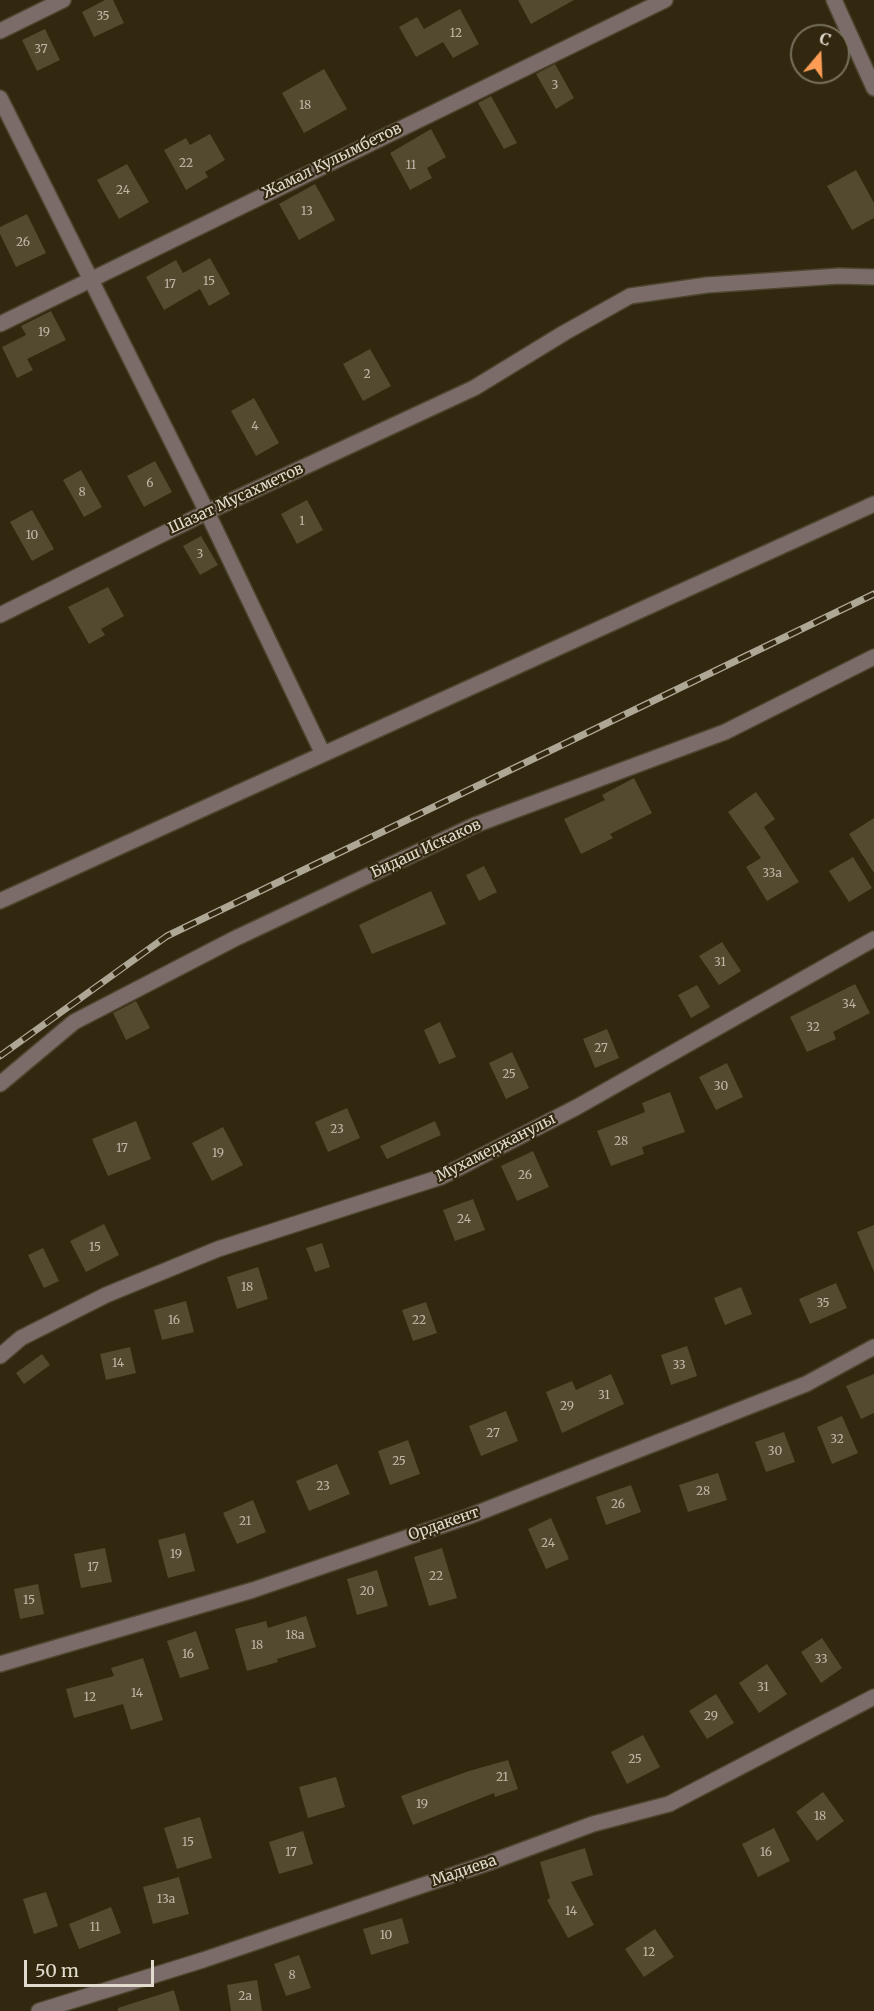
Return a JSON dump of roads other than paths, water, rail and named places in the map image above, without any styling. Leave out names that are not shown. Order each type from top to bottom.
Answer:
[{"type":"street","points":[[0,31],[63,0]]},
{"type":"street","name":"Жамал Кулымбетов","points":[[0,324],[90,278],[665,0]]},
{"type":"street","points":[[834,0],[874,88]]},
{"type":"street","points":[[0,98],[207,512],[323,754]]},
{"type":"street","name":"Шазат Мусахметов","points":[[0,615],[207,512],[474,388],[630,296],[707,285],[839,276],[874,277]]},
{"type":"street","points":[[0,901],[874,504]]},
{"type":"street","name":"Бидаш Искаков","points":[[0,1084],[74,1022],[234,939],[475,825],[725,732],[874,657]]},
{"type":"street","name":"Мухамеджанулы","points":[[0,1356],[21,1338],[106,1294],[218,1249],[441,1178],[576,1107],[874,939]]},
{"type":"street","name":"Ордакент","points":[[0,1664],[253,1590],[470,1516],[806,1384],[874,1347]]},
{"type":"street","name":"Мадиева","points":[[39,2011],[74,2005],[488,1863],[593,1824],[669,1804],[874,1697]]},
{"type":"railway","points":[[0,1056],[167,936],[874,594]]}]
